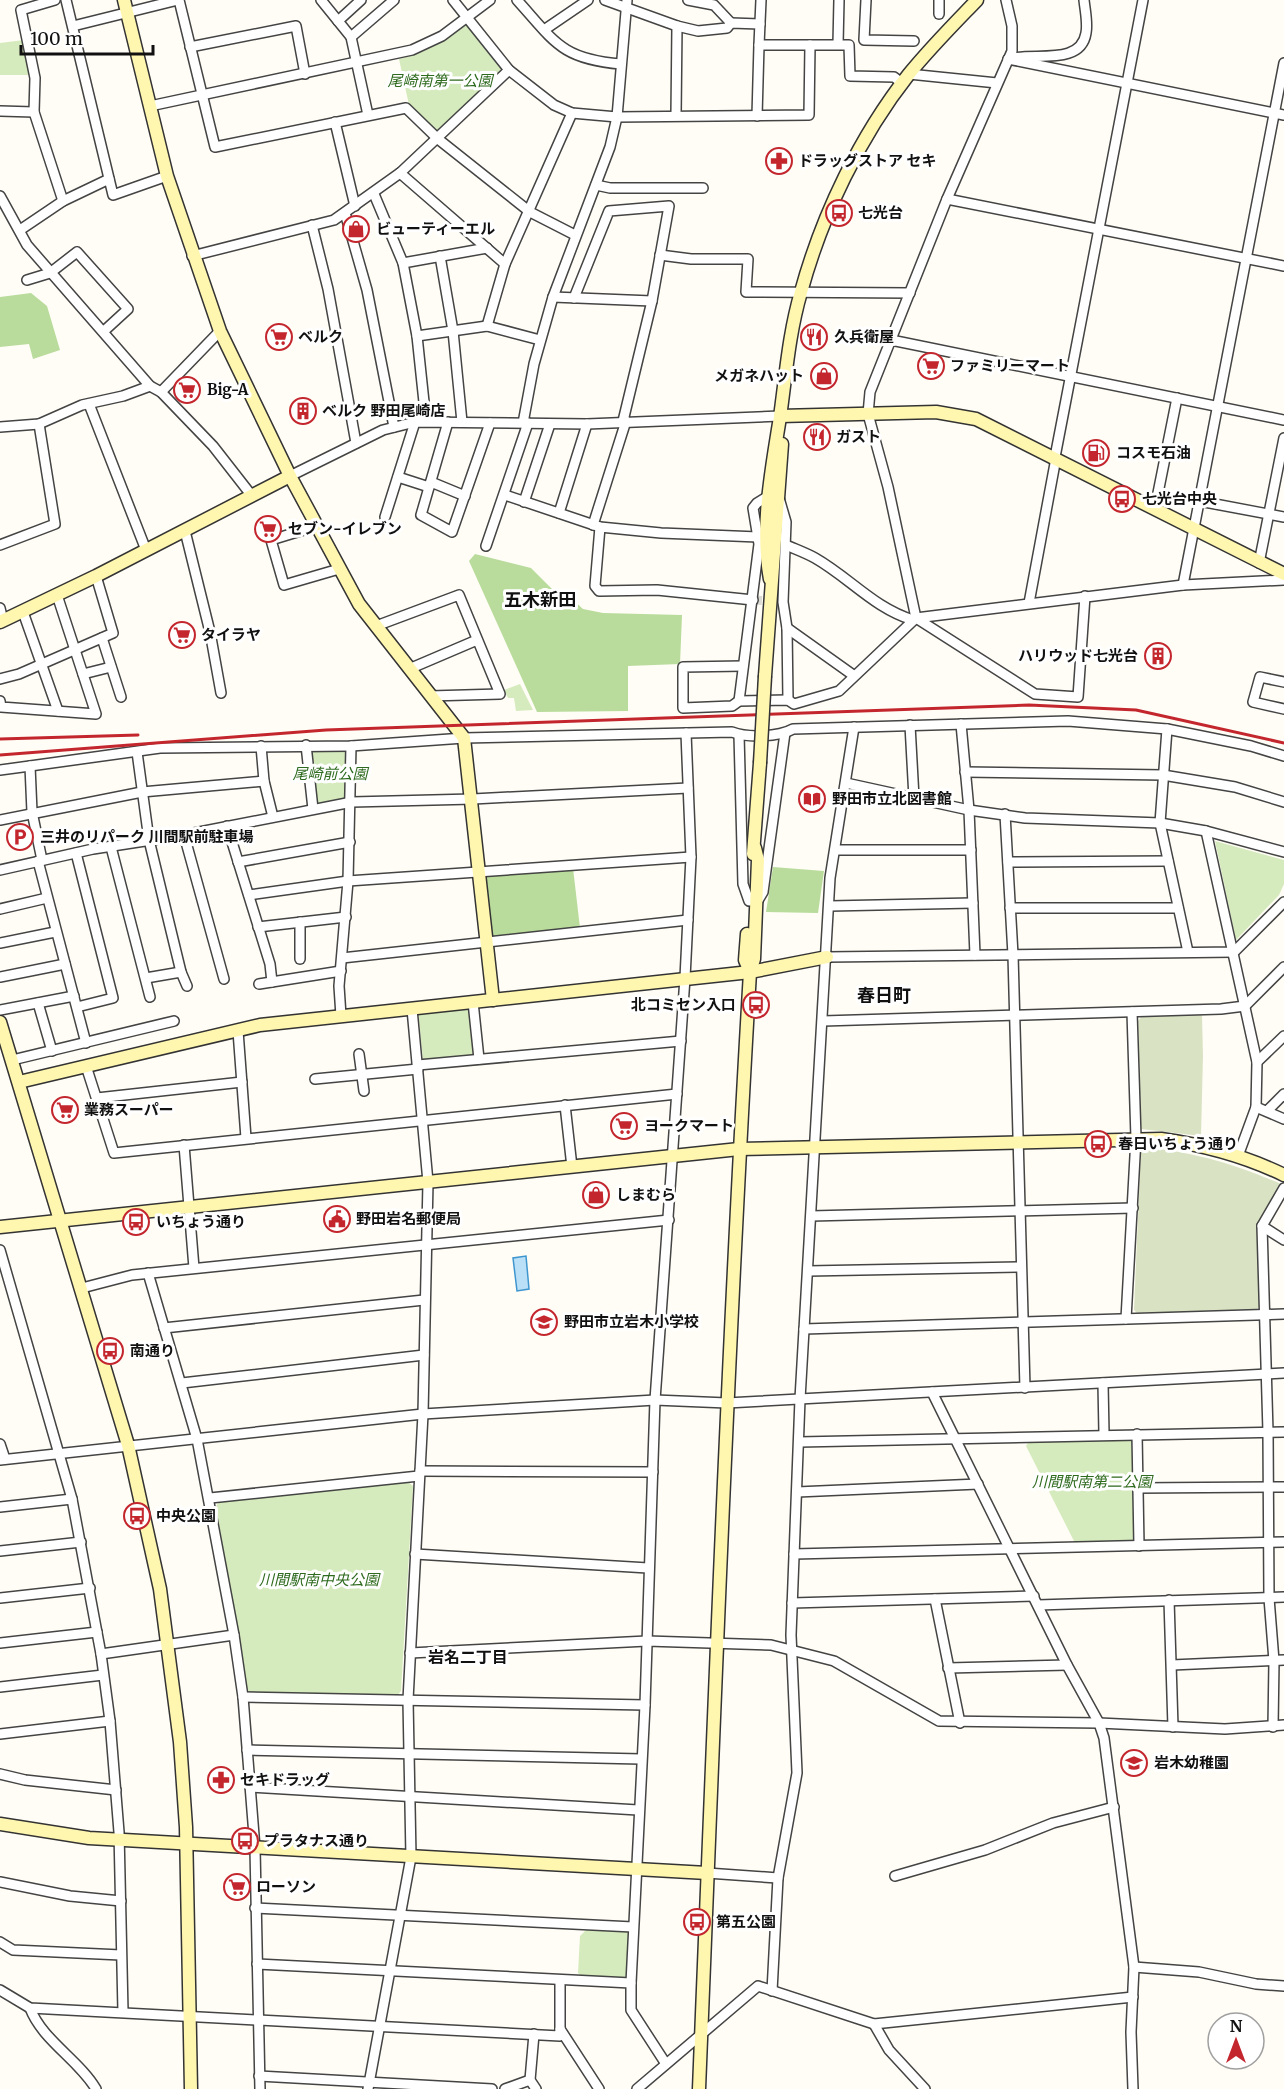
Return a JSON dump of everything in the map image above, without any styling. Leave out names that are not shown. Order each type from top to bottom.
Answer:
[{"type":"street","points":[[55,0],[21,10],[35,78],[34,112],[63,201]]},
{"type":"street","points":[[66,0],[113,195],[167,176]]},
{"type":"street","points":[[73,26],[126,6],[179,0],[215,147],[406,108],[438,139],[530,212],[575,235]]},
{"type":"street","points":[[321,0],[351,37],[368,115]]},
{"type":"street","points":[[338,21],[361,0]]},
{"type":"street","points":[[351,37],[394,0]]},
{"type":"street","points":[[453,0],[509,70],[554,105],[572,113],[617,117],[809,115],[810,45]]},
{"type":"street","points":[[150,106],[412,50],[442,36],[490,0]]},
{"type":"street","points":[[517,0],[564,51],[590,61],[621,64]]},
{"type":"street","points":[[544,30],[588,0]]},
{"type":"street","points":[[605,0],[626,4],[677,26],[698,31],[727,28],[731,23]]},
{"type":"street","points":[[688,0],[714,2],[731,23],[760,24]]},
{"type":"street","points":[[757,116],[761,0]]},
{"type":"street","points":[[838,44],[839,0]]},
{"type":"street","points":[[866,0],[864,40],[914,41]]},
{"type":"street","points":[[939,0],[939,14]]},
{"type":"street","points":[[699,2089],[727,1402],[750,972],[745,960],[753,902],[751,860],[755,848],[765,676],[770,579],[767,563],[775,497],[774,445],[780,417],[787,355],[800,293],[816,244],[841,188],[870,133],[906,79],[977,0]]},
{"type":"street","points":[[915,619],[888,487],[868,414],[870,392],[947,200],[1012,51],[1012,26],[1006,0]]},
{"type":"street","points":[[1008,59],[1073,53],[1081,45],[1086,33],[1084,0]]},
{"type":"street","points":[[1029,603],[1068,377],[1143,0]]},
{"type":"street","points":[[486,546],[505,495],[525,423],[540,340],[553,297],[596,185],[617,117],[626,4]]},
{"type":"street","points":[[126,6],[167,176],[192,256],[220,331],[290,476],[359,604],[464,738],[473,800],[493,1000]]},
{"type":"street","points":[[190,47],[296,26],[304,74]]},
{"type":"street","points":[[676,115],[677,26]]},
{"type":"street","points":[[759,45],[849,45],[850,76],[997,83]]},
{"type":"street","points":[[1008,59],[1279,114]]},
{"type":"street","points":[[1184,585],[1246,259],[1279,114],[1284,63]]},
{"type":"street","points":[[192,256],[334,220],[374,194],[400,173],[509,70]]},
{"type":"street","points":[[0,111],[34,112]]},
{"type":"street","points":[[488,326],[505,264],[572,113]]},
{"type":"street","points":[[335,122],[356,206]]},
{"type":"street","points":[[400,173],[505,264]]},
{"type":"street","points":[[20,230],[63,201],[109,179]]},
{"type":"street","points":[[596,185],[610,188],[703,188]]},
{"type":"street","points":[[374,194],[403,263],[417,336],[426,422]]},
{"type":"street","points":[[0,196],[27,245],[50,273],[104,331],[150,386],[161,392],[213,446],[252,496]]},
{"type":"street","points":[[947,200],[1284,266]]},
{"type":"street","points":[[574,298],[609,211],[669,206],[652,301],[625,422],[597,526],[595,586],[599,591],[657,590],[753,600]]},
{"type":"street","points":[[345,213],[367,290],[394,427]]},
{"type":"street","points":[[312,225],[328,289],[356,443]]},
{"type":"street","points":[[403,263],[487,248]]},
{"type":"street","points":[[27,280],[50,273],[77,252],[129,309],[104,331]]},
{"type":"street","points":[[660,255],[691,259],[748,259],[746,292],[910,293]]},
{"type":"street","points":[[440,256],[453,331],[462,422]]},
{"type":"street","points":[[553,297],[652,301]]},
{"type":"street","points":[[417,336],[488,326],[540,340]]},
{"type":"street","points":[[161,392],[220,331]]},
{"type":"street","points":[[891,340],[1284,420]]},
{"type":"street","points":[[0,427],[39,424],[89,404],[123,396],[150,386]]},
{"type":"street","points":[[1155,508],[1177,398]]},
{"type":"street","points":[[89,404],[146,550]]},
{"type":"street","points":[[0,608],[2,622],[356,443],[394,427],[415,422],[587,424],[936,412],[962,415],[990,424],[1284,574]]},
{"type":"street","points":[[385,517],[415,422]]},
{"type":"street","points":[[448,422],[421,515],[452,532],[490,423]]},
{"type":"street","points":[[0,545],[55,525],[39,424]]},
{"type":"street","points":[[524,502],[550,424]]},
{"type":"street","points":[[559,513],[587,424]]},
{"type":"street","points":[[1259,563],[1284,438]]},
{"type":"street","points":[[398,477],[465,496]]},
{"type":"street","points":[[505,495],[597,526],[661,533],[758,537]]},
{"type":"street","points":[[739,701],[753,600],[758,537],[753,508],[757,502],[775,497]]},
{"type":"street","points":[[775,497],[786,522],[783,602],[787,628],[788,700]]},
{"type":"street","points":[[1199,501],[1284,517]]},
{"type":"street","points":[[317,526],[271,540],[284,585],[339,569]]},
{"type":"street","points":[[185,531],[210,632],[221,693]]},
{"type":"street","points":[[786,545],[816,559],[868,598],[894,614],[915,619],[1035,694],[1078,697],[1085,596]]},
{"type":"street","points":[[1263,583],[1271,569]]},
{"type":"street","points":[[0,680],[113,633],[96,576]]},
{"type":"street","points":[[743,666],[684,667],[683,708],[732,706],[739,701],[788,700],[794,704],[822,698],[839,691],[915,619],[1184,585],[1263,583],[1284,580]]},
{"type":"street","points":[[0,701],[1,707],[96,714],[57,595]]},
{"type":"street","points":[[376,626],[459,595],[500,694],[430,696]]},
{"type":"street","points":[[23,612],[58,711]]},
{"type":"street","points":[[787,628],[854,675]]},
{"type":"street","points":[[102,638],[121,697]]},
{"type":"street","points":[[409,669],[477,640]]},
{"type":"street","points":[[83,674],[111,667]]},
{"type":"street","points":[[1284,682],[1260,677],[1253,702],[1284,709]]},
{"type":"street","points":[[0,770],[160,748],[351,746],[464,738],[732,732],[739,735],[785,733],[793,729],[1068,721],[1167,729],[1251,746],[1284,756]]},
{"type":"street","points":[[961,724],[969,810],[975,955]]},
{"type":"street","points":[[910,725],[914,798]]},
{"type":"street","points":[[772,1991],[778,1878],[797,1773],[790,1652],[800,1399],[817,1147],[830,878],[854,727]]},
{"type":"street","points":[[1167,729],[1160,823],[1188,952]]},
{"type":"street","points":[[666,2064],[631,2010],[631,1983],[645,1705],[655,1400],[674,1156],[691,856],[687,733]]},
{"type":"street","points":[[753,902],[763,892],[785,733]]},
{"type":"street","points":[[739,735],[743,884],[753,902]]},
{"type":"street","points":[[306,745],[313,809]]},
{"type":"street","points":[[261,746],[264,781],[273,817]]},
{"type":"street","points":[[341,1016],[341,971],[352,802],[351,746]]},
{"type":"street","points":[[137,752],[149,840],[181,972],[187,986]]},
{"type":"street","points":[[30,766],[32,812],[47,898],[86,1043]]},
{"type":"street","points":[[966,772],[1163,775],[1235,787],[1284,802]]},
{"type":"street","points":[[0,820],[142,792],[264,781]]},
{"type":"street","points":[[846,783],[969,810],[1025,818],[1160,823],[1206,831],[1284,852]]},
{"type":"street","points":[[0,870],[76,853],[184,835],[352,802],[473,800],[688,788]]},
{"type":"street","points":[[1005,814],[1013,955],[1025,1388]]},
{"type":"street","points":[[227,826],[270,964],[272,982]]},
{"type":"street","points":[[1206,831],[1257,1062],[1256,1107],[1239,1156]]},
{"type":"street","points":[[184,835],[224,978]]},
{"type":"street","points":[[238,862],[350,842]]},
{"type":"street","points":[[111,847],[150,997]]},
{"type":"street","points":[[836,850],[970,850]]},
{"type":"street","points":[[76,853],[113,998],[77,1007]]},
{"type":"street","points":[[249,895],[348,881],[691,856]]},
{"type":"street","points":[[1008,862],[1168,861]]},
{"type":"street","points":[[0,909],[47,898]]},
{"type":"street","points":[[19,1082],[260,1025],[750,972],[827,957],[1234,952],[1284,902]]},
{"type":"street","points":[[830,906],[973,903]]},
{"type":"street","points":[[1010,908],[1178,909]]},
{"type":"street","points":[[258,927],[346,917]]},
{"type":"street","points":[[342,958],[688,920]]},
{"type":"street","points":[[300,922],[300,959]]},
{"type":"street","points":[[0,943],[55,932]]},
{"type":"street","points":[[0,976],[65,964]]},
{"type":"street","points":[[823,1021],[1132,1012],[1245,1006],[1284,967]]},
{"type":"street","points":[[259,984],[341,971]]},
{"type":"street","points":[[146,978],[181,972]]},
{"type":"street","points":[[0,1010],[74,996]]},
{"type":"street","points":[[473,1002],[479,1059]]},
{"type":"street","points":[[38,1003],[52,1051]]},
{"type":"street","points":[[368,2085],[389,1970],[402,1915],[411,1857],[408,1700],[423,1414],[428,1182],[412,1009]]},
{"type":"street","points":[[1126,1319],[1136,1138],[1132,1012]]},
{"type":"street","points":[[12,1060],[174,1021]]},
{"type":"street","points":[[1,1026],[129,1446],[148,1530],[168,1644],[187,1844],[191,2089]]},
{"type":"street","points":[[238,1031],[246,1138]]},
{"type":"street","points":[[1257,1062],[1284,1036]]},
{"type":"street","points":[[315,1079],[479,1059],[681,1041]]},
{"type":"street","points":[[359,1054],[364,1091]]},
{"type":"street","points":[[86,1066],[114,1153],[677,1094]]},
{"type":"street","points":[[97,1098],[242,1082]]},
{"type":"street","points":[[1267,1111],[1284,1094]]},
{"type":"street","points":[[565,1105],[572,1167]]},
{"type":"street","points":[[1256,1107],[1284,1119]]},
{"type":"street","points":[[0,1227],[739,1149],[1136,1138],[1185,1142],[1239,1156],[1284,1175]]},
{"type":"street","points":[[184,1146],[194,1268]]},
{"type":"street","points":[[1273,1727],[1279,1660],[1269,1598],[1268,1432],[1262,1226],[1284,1188]]},
{"type":"street","points":[[811,1216],[1133,1208]]},
{"type":"street","points":[[82,1288],[115,1278],[194,1268],[669,1220]]},
{"type":"street","points":[[1262,1226],[1284,1239]]},
{"type":"street","points":[[0,1250],[4,1280],[60,1452],[72,1499],[101,1654],[116,1790],[123,2012]]},
{"type":"street","points":[[808,1271],[1021,1268]]},
{"type":"street","points":[[148,1274],[182,1383],[210,1498],[243,1697],[255,1848],[260,2089]]},
{"type":"street","points":[[164,1328],[424,1300]]},
{"type":"street","points":[[804,1329],[1284,1314]]},
{"type":"street","points":[[182,1383],[424,1355]]},
{"type":"street","points":[[0,1444],[2,1460],[423,1414],[655,1400],[727,1402],[800,1399],[1284,1373]]},
{"type":"street","points":[[1104,1383],[1104,1434]]},
{"type":"street","points":[[933,1392],[1067,1665],[1099,1722],[1104,1738],[1134,1967],[1133,2089]]},
{"type":"street","points":[[799,1442],[1284,1432]]},
{"type":"street","points":[[1137,1434],[1139,1546]]},
{"type":"street","points":[[210,1498],[420,1474],[652,1472]]},
{"type":"street","points":[[797,1492],[978,1484]]},
{"type":"street","points":[[1138,1488],[1284,1486]]},
{"type":"street","points":[[0,1507],[72,1499]]},
{"type":"street","points":[[0,1551],[81,1542]]},
{"type":"street","points":[[794,1554],[1284,1542]]},
{"type":"street","points":[[415,1554],[648,1568]]},
{"type":"street","points":[[0,1598],[90,1588]]},
{"type":"street","points":[[792,1603],[935,1599],[1284,1598]]},
{"type":"street","points":[[935,1599],[960,1722]]},
{"type":"street","points":[[1169,1600],[1173,1727]]},
{"type":"street","points":[[0,1643],[97,1632]]},
{"type":"street","points":[[101,1654],[234,1635]]},
{"type":"street","points":[[410,1653],[646,1641],[771,1645],[790,1652],[834,1661],[939,1722],[1099,1722],[1173,1727],[1273,1727],[1284,1725]]},
{"type":"street","points":[[1172,1665],[1279,1660]]},
{"type":"street","points":[[948,1668],[1067,1665]]},
{"type":"street","points":[[0,1687],[103,1675]]},
{"type":"street","points":[[243,1697],[645,1705]]},
{"type":"street","points":[[0,1734],[110,1721]]},
{"type":"street","points":[[247,1750],[410,1752],[641,1760]]},
{"type":"street","points":[[0,1774],[25,1780],[116,1790]]},
{"type":"street","points":[[250,1786],[638,1810]]},
{"type":"street","points":[[895,1876],[985,1850],[1053,1823],[1114,1807]]},
{"type":"street","points":[[0,1824],[59,1835],[187,1844],[778,1878]]},
{"type":"street","points":[[0,1882],[70,1896],[121,1900]]},
{"type":"street","points":[[255,1908],[633,1927]]},
{"type":"street","points":[[0,1942],[13,1950],[121,1955]]},
{"type":"street","points":[[257,1964],[631,1983]]},
{"type":"street","points":[[1134,1967],[1199,1972],[1256,1984],[1284,1986]]},
{"type":"street","points":[[0,1990],[30,2008],[560,2036],[560,1981]]},
{"type":"street","points":[[637,2089],[759,1986],[874,2024],[1133,1998]]},
{"type":"street","points":[[30,2008],[37,2021],[90,2078],[96,2089]]},
{"type":"street","points":[[874,2024],[889,2050],[925,2089]]},
{"type":"street","points":[[560,2029],[599,2089]]},
{"type":"street","points":[[534,2034],[530,2080],[536,2089]]},
{"type":"street","points":[[260,2076],[314,2078],[368,2085],[492,2089]]},
{"type":"street","points":[[314,2078],[314,2089]]},
{"type":"street","points":[[506,2089],[530,2080]]},
{"type":"green space","name":"尾崎南第一公園","points":[[466,25],[504,70],[438,133],[409,105],[399,59],[426,50]]},
{"type":"green space","points":[[24,40],[31,75],[0,75],[0,43]]},
{"type":"green space","points":[[31,293],[47,306],[60,350],[33,359],[29,344],[0,347],[0,297]]},
{"type":"green space","points":[[475,554],[531,568],[552,589],[572,599],[583,609],[603,613],[682,615],[680,664],[628,666],[628,711],[537,712],[469,561]]},
{"type":"green space","points":[[520,684],[533,710],[516,711],[514,698],[508,698],[504,690]]},
{"type":"green space","name":"尾崎前公園","points":[[309,748],[347,749],[349,799],[314,805]]},
{"type":"green space","points":[[1215,841],[1284,860],[1284,884],[1279,895],[1236,940]]},
{"type":"green space","points":[[773,867],[824,871],[818,913],[766,912]]},
{"type":"green space","points":[[573,868],[580,928],[490,937],[485,875]]},
{"type":"green space","points":[[471,1006],[476,1055],[423,1060],[418,1012]]},
{"type":"green space","points":[[1202,1015],[1201,1136],[1141,1129],[1138,1021],[1142,1016]]},
{"type":"green space","points":[[1141,1147],[1212,1159],[1281,1184],[1258,1227],[1261,1305],[1256,1310],[1137,1313],[1134,1310]]},
{"type":"green space","name":"川間駅南第二公園","points":[[1134,1438],[1135,1541],[1075,1543],[1026,1446],[1030,1440]]},
{"type":"green space","name":"川間駅南中央公園","points":[[408,1482],[413,1486],[401,1691],[397,1696],[252,1694],[246,1688],[216,1506],[220,1501]]},
{"type":"green space","points":[[586,1930],[626,1931],[630,1936],[629,1977],[624,1980],[583,1978],[578,1973],[580,1936]]},
{"type":"water","points":[[526,1256],[529,1289],[517,1291],[513,1258]]},
{"type":"tunnel","points":[[753,600],[783,602]]},
{"type":"railway","points":[[0,755],[326,730],[1029,705],[1136,710],[1284,743]]},
{"type":"railway","points":[[0,739],[138,735]]},
{"type":"place","name":"ドラッグストア セキ","points":[[779,161]]},
{"type":"place","name":"七光台","points":[[839,213]]},
{"type":"place","name":"ビューティーエル","points":[[356,229]]},
{"type":"place","name":"ベルク","points":[[279,337]]},
{"type":"place","name":"久兵衛屋","points":[[814,337]]},
{"type":"place","name":"ファミリーマート","points":[[931,366]]},
{"type":"place","name":"メガネハット","points":[[824,376]]},
{"type":"place","name":"Big-A","points":[[187,390]]},
{"type":"place","name":"ベルク 野田尾崎店","points":[[303,411]]},
{"type":"place","name":"ガスト","points":[[817,437]]},
{"type":"place","name":"コスモ石油","points":[[1096,453]]},
{"type":"place","name":"七光台中央","points":[[1122,499]]},
{"type":"place","name":"セブン-イレブン","points":[[268,529]]},
{"type":"place","name":"タイラヤ","points":[[182,635]]},
{"type":"place","name":"ハリウッド七光台","points":[[1158,656]]},
{"type":"place","name":"野田市立北図書館","points":[[812,799]]},
{"type":"place","name":"三井のリパーク 川間駅前駐車場","points":[[20,837]]},
{"type":"place","name":"北コミセン入口","points":[[756,1005]]},
{"type":"place","name":"業務スーパー","points":[[65,1110]]},
{"type":"place","name":"ヨークマート","points":[[624,1126]]},
{"type":"place","name":"春日いちょう通り","points":[[1098,1144]]},
{"type":"place","name":"しまむら","points":[[596,1195]]},
{"type":"place","name":"野田岩名郵便局","points":[[337,1219]]},
{"type":"place","name":"いちょう通り","points":[[136,1222]]},
{"type":"place","name":"野田市立岩木小学校","points":[[544,1322]]},
{"type":"place","name":"南通り","points":[[110,1351]]},
{"type":"place","name":"中央公園","points":[[137,1516]]},
{"type":"place","name":"岩木幼稚園","points":[[1134,1763]]},
{"type":"place","name":"セキドラッグ","points":[[221,1780]]},
{"type":"place","name":"プラタナス通り","points":[[245,1841]]},
{"type":"place","name":"ローソン","points":[[237,1887]]},
{"type":"place","name":"第五公園","points":[[697,1922]]},
{"type":"district","name":"五木新田","points":[[540,600]]},
{"type":"district","name":"春日町","points":[[884,996]]},
{"type":"district","name":"岩名二丁目","points":[[468,1657]]}]
